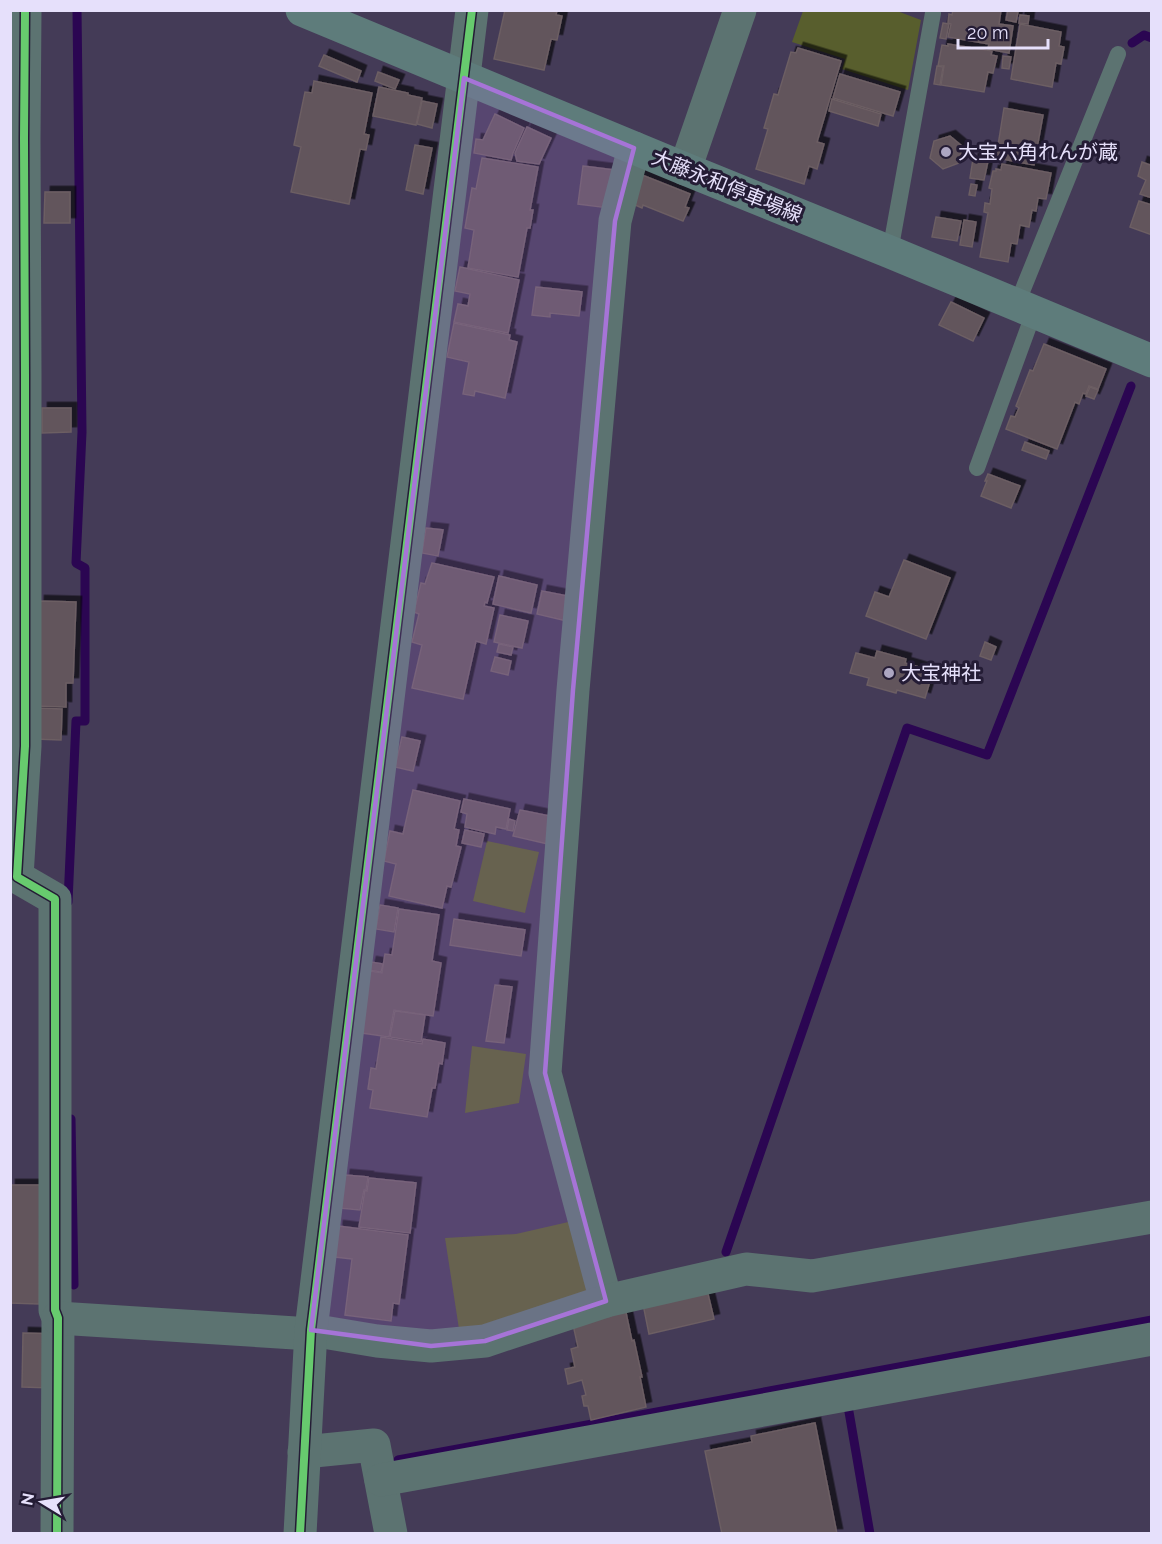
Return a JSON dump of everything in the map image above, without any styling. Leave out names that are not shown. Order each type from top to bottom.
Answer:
[{"type":"main road","name":"大藤永和停車場線","points":[[302,10],[1152,360]]},
{"type":"street","points":[[26,10],[24,138],[25,746],[17,877],[55,899],[57,1533]]},
{"type":"street","points":[[300,1533],[311,1332],[472,10]]},
{"type":"street","points":[[685,169],[740,10]]},
{"type":"street","points":[[606,1300],[546,1073],[573,690],[615,220],[634,148]]},
{"type":"street","points":[[58,1318],[311,1332],[431,1346],[485,1341],[606,1300],[746,1269],[812,1276],[1152,1217]]},
{"type":"street","points":[[381,1480],[1152,1339]]},
{"type":"street","points":[[304,1452],[374,1444],[391,1533]]},
{"type":"lane","points":[[891,252],[933,13]]},
{"type":"lane","points":[[977,468],[1025,308],[1118,54]]},
{"type":"highlighted area","points":[[464,78],[634,148],[615,221],[573,690],[545,1073],[606,1301],[485,1341],[431,1346],[311,1330]]},
{"type":"green space","points":[[803,11],[897,11],[921,20],[908,90],[842,69],[845,59],[792,42]]},
{"type":"green space","points":[[487,841],[539,852],[525,913],[473,901]]},
{"type":"green space","points":[[472,1046],[526,1054],[519,1103],[465,1113]]},
{"type":"green space","points":[[577,1220],[593,1282],[586,1297],[483,1327],[459,1329],[445,1238],[516,1234]]},
{"type":"building","points":[[505,10],[557,10],[556,15],[562,16],[557,40],[551,39],[544,70],[494,59]]},
{"type":"building","points":[[953,10],[1001,10],[999,24],[1013,26],[1009,53],[988,49],[989,44],[948,37],[951,24],[948,23],[949,14],[952,15]]},
{"type":"building","points":[[1008,10],[1018,12],[1016,22],[1006,20]]},
{"type":"building","points":[[1020,15],[1029,16],[1028,24],[1019,23]]},
{"type":"building","points":[[943,23],[949,24],[946,39],[940,38]]},
{"type":"building","points":[[1020,24],[1061,32],[1059,46],[1064,47],[1061,64],[1056,63],[1052,87],[1011,79]]},
{"type":"building","points":[[948,44],[992,51],[991,55],[997,56],[993,73],[988,72],[984,92],[941,85],[944,66],[938,66],[942,45],[948,46]]},
{"type":"building","points":[[798,48],[841,61],[817,142],[824,144],[817,169],[809,166],[804,184],[756,169],[768,129],[764,128],[774,94],[778,95],[791,52],[796,53]]},
{"type":"building","points":[[324,55],[361,71],[357,82],[319,66]]},
{"type":"building","points":[[1003,56],[1011,57],[1009,69],[1002,68]]},
{"type":"building","points":[[937,66],[943,67],[940,85],[934,84]]},
{"type":"building","points":[[378,72],[399,80],[395,89],[375,81]]},
{"type":"building","points":[[840,74],[900,92],[893,116],[833,98]]},
{"type":"building","points":[[314,81],[372,93],[364,134],[369,135],[366,150],[360,149],[349,204],[291,192],[301,147],[294,145],[305,92],[312,93]]},
{"type":"building","points":[[379,87],[422,98],[416,125],[373,116]]},
{"type":"building","points":[[832,99],[881,114],[878,126],[829,111]]},
{"type":"building","points":[[422,101],[437,104],[432,128],[417,124]]},
{"type":"building","points":[[1004,108],[1043,115],[1034,165],[996,158]]},
{"type":"building","points":[[495,114],[524,128],[511,160],[474,153],[476,139],[483,140]]},
{"type":"building","points":[[527,127],[551,138],[539,164],[517,161],[515,153]]},
{"type":"building","name":"大宝六角れんが蔵","points":[[950,136],[962,146],[959,163],[943,169],[930,158],[934,141]]},
{"type":"building","points":[[415,145],[432,148],[423,194],[406,190]]},
{"type":"building","points":[[482,158],[538,167],[530,210],[533,210],[530,228],[527,228],[518,277],[468,268],[474,230],[465,228],[472,188],[476,189]]},
{"type":"building","points":[[973,159],[988,161],[984,180],[970,178]]},
{"type":"building","points":[[1142,162],[1150,165],[1152,162],[1152,198],[1140,194],[1146,180],[1138,176]]},
{"type":"building","points":[[1002,164],[1051,173],[1046,199],[1038,198],[1036,211],[1032,210],[1029,227],[1020,225],[1017,244],[1011,243],[1008,262],[980,257],[988,213],[984,212],[985,203],[990,204],[992,189],[989,188],[993,171],[1001,170]]},
{"type":"building","points":[[583,166],[614,170],[609,208],[578,204]]},
{"type":"building","points":[[637,173],[690,194],[685,207],[689,208],[683,221],[643,205],[642,208],[626,201]]},
{"type":"building","points":[[971,184],[977,185],[975,196],[969,195]]},
{"type":"building","points":[[45,192],[70,192],[70,223],[44,223]]},
{"type":"building","points":[[1139,201],[1152,205],[1152,235],[1130,227]]},
{"type":"building","points":[[936,217],[961,221],[957,241],[932,237]]},
{"type":"building","points":[[964,220],[976,222],[972,247],[960,245]]},
{"type":"building","points":[[460,267],[519,280],[508,333],[454,322],[458,304],[468,306],[470,294],[455,291]]},
{"type":"building","points":[[536,287],[582,292],[579,316],[550,313],[550,317],[532,315]]},
{"type":"building","points":[[951,302],[984,318],[973,341],[939,325]]},
{"type":"building","points":[[454,323],[510,335],[509,340],[517,342],[505,398],[475,391],[474,396],[463,394],[469,362],[447,357]]},
{"type":"building","points":[[1044,344],[1106,369],[1098,389],[1089,386],[1086,394],[1083,393],[1079,404],[1075,402],[1057,449],[1006,429],[1011,416],[1015,417],[1019,408],[1016,406],[1030,370],[1033,371]]},
{"type":"building","points":[[1090,387],[1098,390],[1094,399],[1086,396]]},
{"type":"building","points":[[42,408],[71,408],[71,432],[42,433]]},
{"type":"building","points":[[1025,442],[1049,451],[1046,459],[1022,450]]},
{"type":"building","points":[[988,474],[1020,486],[1011,508],[981,496]]},
{"type":"building","points":[[426,528],[443,530],[438,556],[422,553]]},
{"type":"building","points":[[904,560],[950,578],[926,639],[866,616],[875,592],[889,597]]},
{"type":"building","points":[[432,563],[494,577],[487,603],[485,602],[484,606],[494,608],[486,644],[476,641],[463,699],[412,688],[422,645],[412,642],[419,614],[414,612],[421,583],[425,584]]},
{"type":"building","points":[[499,576],[537,585],[531,613],[493,604]]},
{"type":"building","points":[[542,591],[573,597],[567,621],[537,614]]},
{"type":"building","points":[[39,601],[76,602],[73,683],[66,683],[66,707],[36,706]]},
{"type":"building","points":[[500,615],[528,621],[522,648],[494,642]]},
{"type":"building","points":[[985,642],[996,647],[991,660],[980,656]]},
{"type":"building","points":[[499,644],[513,647],[511,655],[497,652]]},
{"type":"building","points":[[877,651],[906,659],[905,663],[933,671],[925,698],[867,685],[869,678],[850,673],[856,653],[875,658]]},
{"type":"building","points":[[495,657],[511,661],[508,675],[491,671]]},
{"type":"building","points":[[36,708],[62,709],[61,740],[35,739]]},
{"type":"building","points":[[402,737],[420,741],[413,771],[395,767]]},
{"type":"building","points":[[413,790],[460,801],[454,829],[459,830],[456,846],[461,847],[451,887],[447,886],[442,908],[389,896],[396,864],[384,861],[390,831],[403,834]]},
{"type":"building","points":[[464,799],[510,809],[506,829],[496,827],[495,834],[465,827],[467,814],[461,812]]},
{"type":"building","points":[[520,810],[555,817],[548,844],[513,836]]},
{"type":"building","points":[[509,819],[515,821],[513,831],[507,830]]},
{"type":"building","points":[[465,830],[484,834],[481,847],[462,843]]},
{"type":"building","points":[[380,905],[398,908],[394,932],[376,929]]},
{"type":"building","points":[[399,909],[439,915],[432,961],[441,963],[433,1016],[394,1010],[389,1037],[362,1033],[370,971],[382,973],[385,954],[392,955]]},
{"type":"building","points":[[454,919],[525,930],[521,956],[450,945]]},
{"type":"building","points":[[371,962],[383,964],[381,972],[369,970]]},
{"type":"building","points":[[495,985],[512,987],[504,1043],[486,1041]]},
{"type":"building","points":[[395,1011],[425,1015],[421,1042],[390,1037]]},
{"type":"building","points":[[381,1037],[422,1044],[423,1039],[445,1043],[442,1064],[439,1063],[427,1117],[370,1108],[373,1090],[368,1089],[371,1068],[376,1069]]},
{"type":"building","points":[[345,1175],[368,1177],[360,1210],[340,1208]]},
{"type":"building","points":[[369,1178],[416,1183],[410,1233],[359,1227]]},
{"type":"building","points":[[10,1185],[40,1185],[39,1304],[10,1303]]},
{"type":"building","points":[[338,1226],[408,1235],[399,1304],[393,1303],[391,1321],[345,1315],[352,1259],[335,1257]]},
{"type":"building","points":[[707,1290],[714,1319],[649,1334],[643,1304]]},
{"type":"building","points":[[625,1308],[642,1377],[640,1377],[646,1407],[591,1420],[588,1406],[584,1406],[582,1396],[586,1395],[582,1380],[568,1384],[565,1369],[575,1367],[571,1349],[578,1347],[572,1320]]},
{"type":"building","points":[[23,1333],[55,1334],[54,1388],[22,1387]]},
{"type":"building","points":[[815,1423],[837,1534],[722,1534],[705,1451],[752,1442],[751,1436]]},
{"type":"waterway","points":[[68,902],[76,721],[85,721],[85,568],[76,563],[82,432],[77,10]]},
{"type":"waterway","points":[[1132,43],[1144,35],[1152,38]]},
{"type":"waterway","points":[[726,1252],[907,728],[987,755],[1131,386]]},
{"type":"waterway","points":[[71,1119],[74,1285]]},
{"type":"waterway","points":[[398,1460],[1152,1320]]},
{"type":"waterway","points":[[848,1406],[870,1534]]},
{"type":"cycle path","points":[[25,10],[25,746],[17,877],[55,899],[57,1534]]},
{"type":"cycle path","points":[[300,1534],[311,1330],[472,10]]},
{"type":"place","name":"大宝六角れんが蔵","points":[[946,152]]},
{"type":"place","name":"大宝神社","points":[[889,673]]}]
